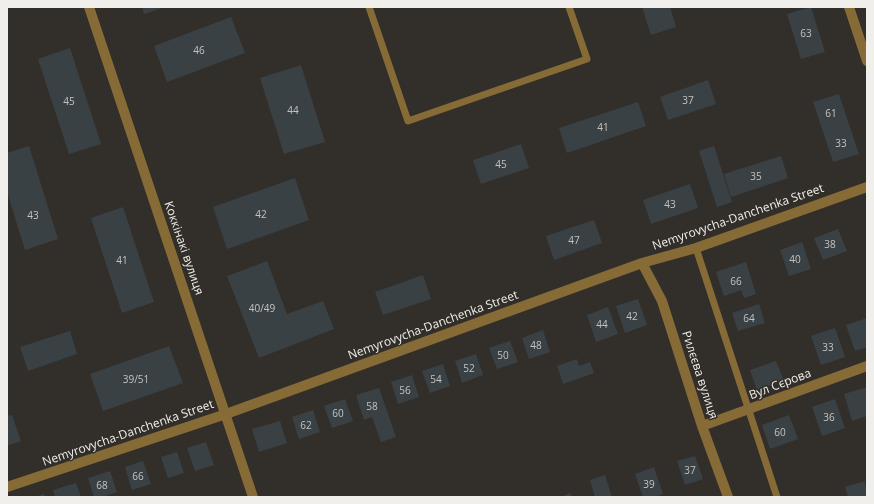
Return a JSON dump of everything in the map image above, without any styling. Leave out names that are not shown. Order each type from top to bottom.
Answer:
[{"type":"street","name":"Коккінакі вулиця","points":[[89,7],[254,497]]},
{"type":"street","points":[[851,8],[867,61]]},
{"type":"street","name":"Nemyrovycha-Danchenka Street","points":[[7,487],[226,414],[642,263],[696,248],[867,187]]},
{"type":"street","name":"Рилєєва вулиця","points":[[642,263],[662,301],[725,496]]},
{"type":"street","name":"Вул Сєрова","points":[[702,426],[867,366]]},
{"type":"lane","points":[[369,7],[408,121],[587,59],[569,7]]},
{"type":"lane","points":[[696,248],[777,497]]},
{"type":"building","points":[[142,7],[165,7],[144,14]]},
{"type":"building","points":[[642,7],[670,7],[676,27],[651,35]]},
{"type":"building","points":[[811,7],[825,52],[801,59],[787,14]]},
{"type":"building","points":[[231,17],[245,53],[167,82],[154,46]]},
{"type":"building","points":[[70,48],[101,144],[69,154],[38,59]]},
{"type":"building","points":[[301,65],[325,142],[284,154],[260,78]]},
{"type":"building","points":[[708,80],[716,104],[668,120],[660,97]]},
{"type":"building","points":[[839,94],[859,154],[833,162],[813,102]]},
{"type":"building","points":[[638,102],[646,126],[567,153],[559,128]]},
{"type":"building","points":[[521,144],[529,168],[481,184],[473,160]]},
{"type":"building","points":[[29,146],[58,239],[25,250],[7,192],[7,153]]},
{"type":"building","points":[[714,146],[732,202],[717,207],[699,151]]},
{"type":"building","points":[[781,156],[788,178],[731,197],[724,174]]},
{"type":"building","points":[[295,178],[309,220],[227,249],[213,207]]},
{"type":"building","points":[[690,184],[698,208],[651,224],[643,200]]},
{"type":"building","points":[[123,207],[154,302],[122,313],[91,218]]},
{"type":"building","points":[[594,220],[602,243],[554,260],[546,236]]},
{"type":"building","points":[[838,229],[847,251],[823,260],[814,238]]},
{"type":"building","points":[[802,242],[811,269],[789,276],[780,250]]},
{"type":"building","points":[[267,261],[287,314],[323,301],[334,329],[259,358],[227,276]]},
{"type":"building","points":[[746,262],[756,294],[744,298],[741,290],[724,296],[716,272]]},
{"type":"building","points":[[423,275],[431,299],[383,315],[375,292]]},
{"type":"building","points":[[638,299],[647,325],[625,333],[616,306]]},
{"type":"building","points":[[759,304],[765,323],[738,331],[732,313]]},
{"type":"building","points":[[608,307],[618,334],[596,342],[587,315]]},
{"type":"building","points":[[867,318],[867,347],[855,351],[846,325]]},
{"type":"building","points":[[835,328],[845,357],[821,365],[811,336]]},
{"type":"building","points":[[543,330],[550,352],[529,359],[522,338]]},
{"type":"building","points":[[70,331],[77,354],[28,371],[20,347]]},
{"type":"building","points":[[510,341],[518,362],[497,369],[489,348]]},
{"type":"building","points":[[169,346],[183,383],[103,411],[90,374]]},
{"type":"building","points":[[476,354],[483,375],[462,383],[455,361]]},
{"type":"building","points":[[577,359],[579,366],[590,362],[594,373],[563,384],[557,366]]},
{"type":"building","points":[[776,361],[784,381],[757,390],[750,370]]},
{"type":"building","points":[[443,364],[450,386],[430,393],[422,371]]},
{"type":"building","points":[[412,375],[419,397],[398,404],[391,382]]},
{"type":"building","points":[[867,387],[867,416],[852,421],[844,394]]},
{"type":"building","points":[[379,388],[396,437],[381,442],[372,417],[364,420],[356,395]]},
{"type":"building","points":[[345,399],[353,421],[332,428],[324,406]]},
{"type":"building","points":[[835,399],[845,428],[822,436],[812,407]]},
{"type":"building","points":[[313,410],[320,432],[299,439],[292,417]]},
{"type":"building","points":[[12,415],[21,441],[7,446],[7,416]]},
{"type":"building","points":[[789,415],[798,439],[770,449],[762,425]]},
{"type":"building","points":[[280,421],[287,443],[259,452],[252,429]]},
{"type":"building","points":[[206,442],[214,465],[195,471],[187,448]]},
{"type":"building","points":[[177,452],[184,473],[168,478],[161,457]]},
{"type":"building","points":[[695,456],[703,479],[685,485],[677,461]]},
{"type":"building","points":[[143,461],[151,484],[132,490],[125,467]]},
{"type":"building","points":[[654,467],[663,494],[655,497],[643,497],[635,474]]},
{"type":"building","points":[[110,471],[117,492],[103,497],[94,497],[88,478]]},
{"type":"building","points":[[605,475],[612,497],[595,497],[590,480]]},
{"type":"building","points":[[865,481],[867,497],[848,497],[845,487]]},
{"type":"building","points":[[76,483],[81,497],[55,497],[53,490]]},
{"type":"building","points":[[570,493],[572,497],[561,497]]},
{"type":"building","points":[[44,494],[45,497],[34,497]]}]
